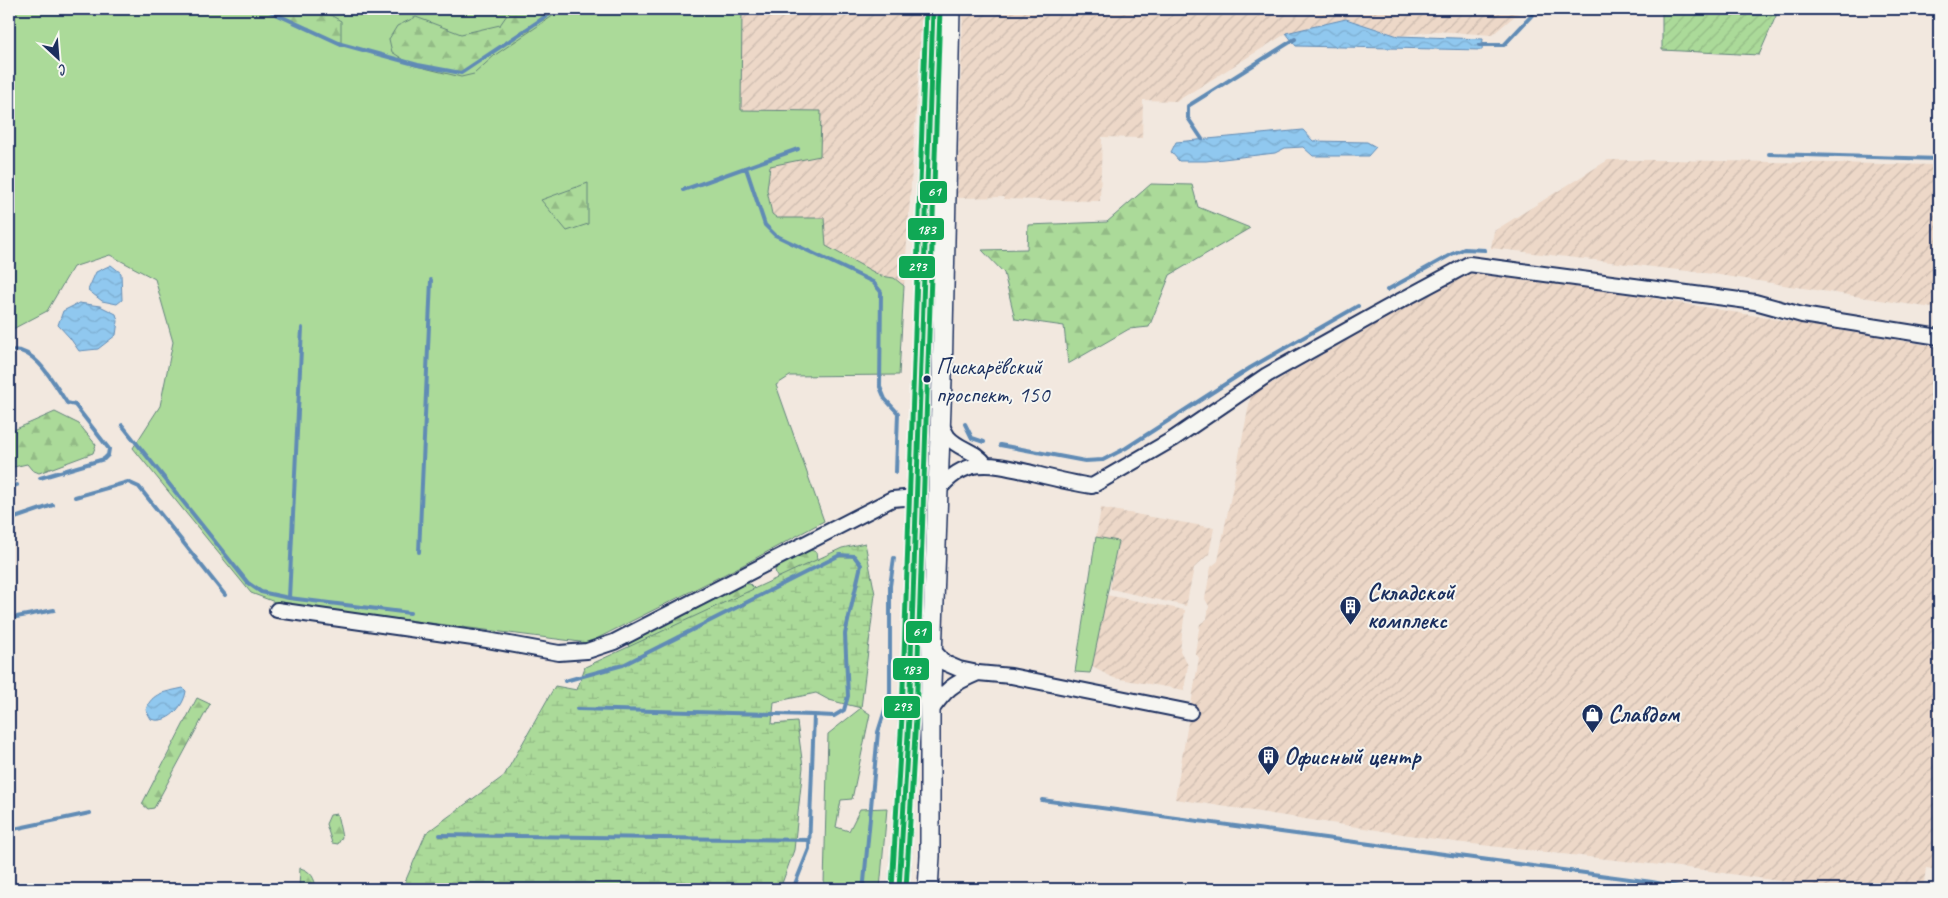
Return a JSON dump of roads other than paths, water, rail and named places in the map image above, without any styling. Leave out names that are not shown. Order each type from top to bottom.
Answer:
[{"type":"main road","points":[[898,884],[909,717],[918,497],[933,9]]},
{"type":"main road","points":[[928,889],[930,856],[930,712],[940,423],[950,9]]},
{"type":"main road","points":[[930,856],[940,889]]},
{"type":"street","points":[[938,491],[947,480],[958,472],[972,466],[986,464],[1092,486],[1173,440],[1267,375],[1469,264],[1755,302],[1802,315],[1939,337]]},
{"type":"street","points":[[940,423],[949,438],[981,456],[986,464]]},
{"type":"street","points":[[277,610],[487,640],[559,653],[587,651],[614,642],[892,499],[918,497]]},
{"type":"street","points":[[932,649],[945,663],[978,673],[1011,676],[1190,712]]},
{"type":"street","points":[[930,712],[942,694],[956,682],[978,673]]},
{"type":"water","points":[[1346,19],[1398,36],[1483,39],[1482,50],[1296,46],[1286,33]]},
{"type":"water","points":[[1303,130],[1313,141],[1367,142],[1376,147],[1368,156],[1313,156],[1303,147],[1285,148],[1275,153],[1206,161],[1179,161],[1171,152],[1176,142]]},
{"type":"water","points":[[111,265],[121,273],[122,300],[117,304],[102,301],[88,290],[96,272]]},
{"type":"water","points":[[79,303],[100,306],[116,314],[118,321],[116,335],[98,349],[79,351],[58,325],[63,311]]},
{"type":"water","points":[[183,688],[186,691],[185,697],[174,713],[163,719],[151,719],[146,710],[148,704],[156,696]]},
{"type":"waterway","points":[[265,9],[341,44],[418,65],[461,73],[557,9]]},
{"type":"waterway","points":[[1531,9],[1534,13],[1541,9]]},
{"type":"waterway","points":[[1479,45],[1504,45],[1534,13]]},
{"type":"waterway","points":[[1202,139],[1188,118],[1188,106],[1295,39]]},
{"type":"waterway","points":[[683,190],[798,149]]},
{"type":"waterway","points":[[1769,154],[1939,159]]},
{"type":"waterway","points":[[746,168],[765,225],[775,235],[873,282],[881,292],[880,387],[885,399],[898,413],[896,472]]},
{"type":"waterway","points":[[1387,290],[1464,249],[1485,250]]},
{"type":"waterway","points":[[419,552],[431,280]]},
{"type":"waterway","points":[[1000,445],[1085,461],[1103,460],[1126,448],[1250,368],[1358,306]]},
{"type":"waterway","points":[[289,598],[302,328]]},
{"type":"waterway","points":[[9,351],[18,350],[35,360],[50,377],[67,403],[75,405],[109,449],[108,455],[104,459],[40,478]]},
{"type":"waterway","points":[[965,424],[972,438],[984,442]]},
{"type":"waterway","points":[[122,425],[248,583],[261,592],[289,598],[410,613]]},
{"type":"waterway","points":[[75,497],[128,482],[139,487],[225,595]]},
{"type":"waterway","points":[[9,488],[17,485]]},
{"type":"waterway","points":[[9,520],[53,505]]},
{"type":"waterway","points":[[565,681],[623,665],[840,555],[854,556],[861,565],[845,634],[848,696],[844,710],[834,716],[814,715],[809,849],[793,889]]},
{"type":"waterway","points":[[862,889],[878,732],[890,694],[890,586],[894,558]]},
{"type":"waterway","points":[[11,618],[54,610]]},
{"type":"waterway","points":[[577,709],[814,715]]},
{"type":"waterway","points":[[1042,800],[1652,882],[1690,889]]},
{"type":"waterway","points":[[9,830],[90,813]]},
{"type":"waterway","points":[[440,835],[809,840]]},
{"type":"place","name":"Пискарёвский проспект, 150","points":[[927,379]]},
{"type":"place","name":"Складской комплекс","points":[[1351,625]]},
{"type":"place","name":"Славдом","points":[[1592,733]]},
{"type":"place","name":"Офисный центр","points":[[1268,775]]}]
